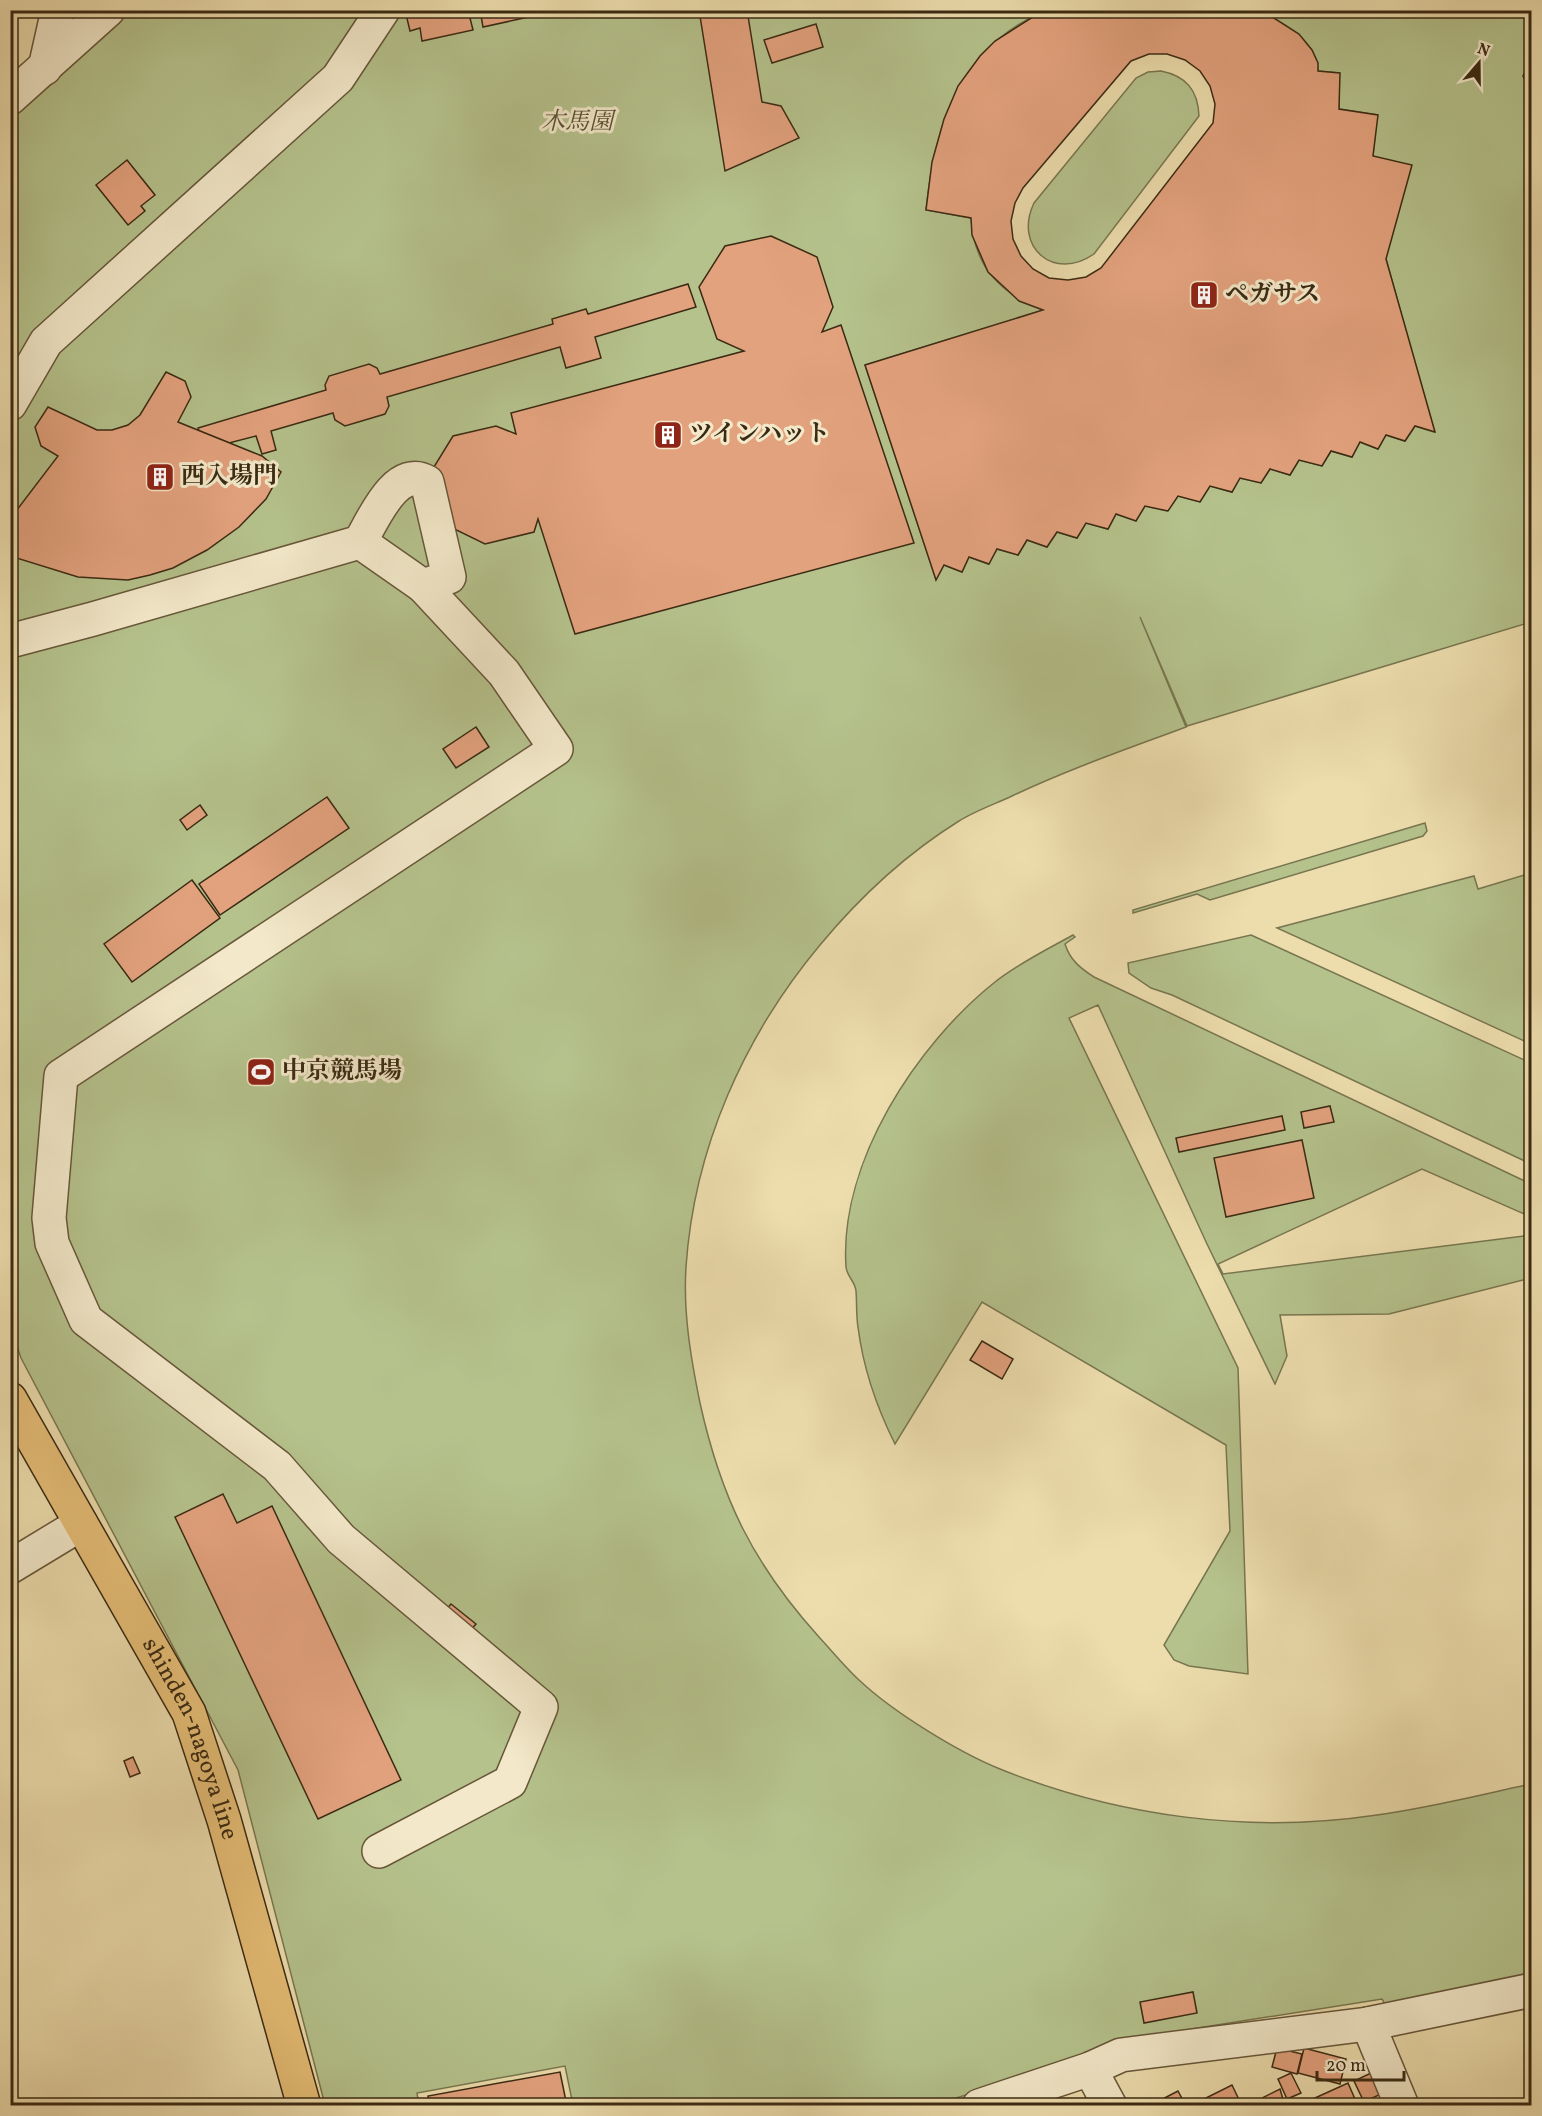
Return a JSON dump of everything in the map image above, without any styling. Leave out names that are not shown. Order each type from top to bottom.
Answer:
[{"type":"main road","name":"shinden-nagoya line","points":[[10,1399],[189,1713],[224,1820],[304,2106]]},
{"type":"street","points":[[45,68],[58,10]]},
{"type":"street","points":[[10,98],[108,10]]},
{"type":"street","points":[[10,404],[46,342],[338,78],[383,10]]},
{"type":"street","points":[[10,640],[93,619],[360,542],[391,493],[406,479],[417,477],[427,482],[449,577],[423,586]]},
{"type":"street","points":[[360,542],[423,586],[504,673],[556,749],[61,1076],[49,1218],[52,1243],[86,1320],[277,1466],[341,1539],[541,1707],[510,1782],[378,1851]]},
{"type":"street","points":[[10,1567],[81,1524]]},
{"type":"street","points":[[979,2106],[1090,2069],[1121,2055],[1368,2024],[1532,1990]]},
{"type":"street","points":[[1368,2024],[1402,2106]]},
{"type":"street","points":[[1090,2069],[1110,2106]]},
{"type":"green space","name":"木馬園","points":[[124,11],[1044,11],[1015,27],[991,46],[956,92],[936,148],[926,210],[971,218],[977,250],[992,276],[1014,295],[1043,310],[865,365],[936,579],[944,565],[962,572],[969,557],[988,564],[997,549],[1018,555],[1027,540],[1047,547],[1057,532],[1077,538],[1086,523],[1108,529],[1116,514],[1136,520],[1145,506],[1167,511],[1178,496],[1200,502],[1210,486],[1232,492],[1240,478],[1261,483],[1270,469],[1290,475],[1299,460],[1322,466],[1331,451],[1352,457],[1360,442],[1378,449],[1386,435],[1405,441],[1415,426],[1434,432],[1386,259],[1373,156],[1377,115],[1339,109],[1339,73],[1318,71],[1316,60],[1306,42],[1289,28],[1261,11],[1531,11],[1531,622],[1187,726],[1140,617],[1186,727],[1055,777],[965,817],[902,862],[835,928],[793,980],[768,1017],[746,1055],[728,1096],[712,1137],[700,1179],[691,1223],[685,1284],[688,1336],[700,1403],[708,1437],[729,1500],[758,1556],[796,1610],[849,1670],[873,1692],[926,1730],[1000,1769],[1045,1786],[1091,1799],[1138,1810],[1186,1817],[1281,1823],[1329,1820],[1416,1809],[1531,1784],[1531,2004],[1398,2028],[1382,1999],[1128,2039],[1035,2074],[933,2105],[573,2105],[565,2066],[417,2093],[419,2105],[325,2105],[238,1770],[21,1358],[11,1328],[10,111]]},
{"type":"green space","points":[[1161,71],[1177,76],[1189,86],[1196,99],[1199,116],[1094,254],[1079,262],[1065,264],[1052,262],[1041,256],[1033,246],[1029,233],[1029,219],[1034,203],[1136,78],[1148,72]]},
{"type":"green space","points":[[1425,823],[1427,831],[1423,836],[1210,900],[1197,894],[1133,913],[1133,910]]},
{"type":"green space","points":[[1531,873],[1531,1044],[1277,928],[1474,876],[1478,889]]},
{"type":"green space","points":[[1073,935],[1075,937],[1065,944],[1067,950],[1076,963],[1094,977],[1531,1184],[1531,1217],[1422,1169],[1218,1264],[1223,1274],[1531,1235],[1531,1278],[1389,1314],[1280,1315],[1287,1356],[1275,1384],[1207,1244],[1098,1005],[1069,1018],[1238,1368],[1248,1674],[1189,1666],[1174,1660],[1164,1645],[1230,1531],[1226,1445],[982,1302],[895,1444],[882,1416],[863,1357],[857,1322],[856,1291],[846,1267],[847,1227],[855,1187],[870,1147],[889,1108],[912,1072],[938,1038],[966,1008],[1004,975]]},
{"type":"green space","points":[[1251,935],[1531,1063],[1531,1164],[1172,995],[1151,988],[1129,973],[1128,963]]},
{"type":"building","points":[[10,10],[18,10],[10,39]]},
{"type":"building","points":[[405,10],[468,10],[473,30],[422,41],[420,28],[410,31]]},
{"type":"building","points":[[480,10],[561,10],[483,27]]},
{"type":"building","points":[[699,10],[747,10],[762,102],[781,106],[799,138],[725,171]]},
{"type":"building","name":"ペガサス","points":[[1044,10],[1261,10],[1299,34],[1312,50],[1318,63],[1318,71],[1340,73],[1339,109],[1378,115],[1373,156],[1412,165],[1386,259],[1435,432],[1415,426],[1405,441],[1386,435],[1378,449],[1360,442],[1352,457],[1331,451],[1322,466],[1299,460],[1290,475],[1270,469],[1261,483],[1240,478],[1232,492],[1210,486],[1200,502],[1178,496],[1168,511],[1145,506],[1136,521],[1116,514],[1108,529],[1086,523],[1077,538],[1057,532],[1047,547],[1027,540],[1018,555],[997,549],[989,564],[969,557],[962,572],[944,565],[936,580],[865,365],[1043,310],[1019,301],[988,272],[972,235],[971,218],[926,210],[932,162],[944,119],[958,86],[980,56],[995,41]],"holes":[[[1149,54],[1167,54],[1185,60],[1200,71],[1210,86],[1215,104],[1213,123],[1101,268],[1086,277],[1068,280],[1049,278],[1033,269],[1021,256],[1013,239],[1011,221],[1015,203],[1023,188],[1131,61]]]},
{"type":"building","points":[[816,24],[823,47],[772,63],[764,40]]},
{"type":"building","points":[[1532,57],[1532,94],[1523,76]]},
{"type":"building","points":[[127,160],[155,195],[141,206],[145,211],[128,225],[96,185]]},
{"type":"building","name":"ツインハット","points":[[771,236],[817,257],[833,307],[822,332],[841,325],[914,543],[575,634],[538,519],[534,532],[485,544],[442,523],[429,475],[453,436],[496,426],[516,434],[511,413],[744,351],[717,339],[699,287],[725,246]]},
{"type":"building","points":[[688,284],[696,307],[595,337],[601,358],[566,368],[560,347],[387,397],[389,406],[385,414],[345,426],[335,420],[333,413],[271,431],[276,450],[262,454],[256,436],[229,443],[199,431],[198,428],[326,390],[325,385],[329,376],[369,364],[377,368],[380,374],[553,324],[552,319],[586,309],[588,314]]},
{"type":"building","name":"西入場門","points":[[166,372],[185,381],[191,397],[178,422],[262,456],[281,472],[266,499],[239,527],[207,550],[173,568],[128,580],[78,577],[10,556],[10,544],[16,537],[10,533],[10,519],[58,456],[41,446],[35,427],[48,407],[97,430],[112,430],[128,425],[140,415]]},
{"type":"building","points":[[476,727],[489,747],[456,768],[443,749]]},
{"type":"building","points":[[327,797],[349,828],[220,915],[199,884]]},
{"type":"building","points":[[200,805],[207,815],[187,830],[180,820]]},
{"type":"building","points":[[192,880],[220,918],[132,982],[104,944]]},
{"type":"building","points":[[1330,1106],[1334,1122],[1304,1128],[1301,1112]]},
{"type":"building","points":[[1282,1116],[1285,1130],[1179,1152],[1176,1138]]},
{"type":"building","points":[[1302,1140],[1314,1198],[1226,1217],[1214,1158]]},
{"type":"building","points":[[982,1341],[1013,1359],[1002,1379],[970,1360]]},
{"type":"building","points":[[223,1494],[237,1523],[272,1506],[401,1780],[318,1819],[175,1517]]},
{"type":"building","points":[[451,1604],[476,1624],[469,1632],[444,1612]]},
{"type":"building","points":[[133,1757],[140,1773],[130,1777],[124,1761]]},
{"type":"building","points":[[1193,1992],[1197,2013],[1144,2023],[1140,2002]]},
{"type":"building","points":[[1277,2048],[1302,2054],[1297,2074],[1272,2067]]},
{"type":"building","points":[[1304,2048],[1346,2059],[1340,2084],[1298,2073]]},
{"type":"building","points":[[560,2072],[567,2106],[430,2106],[428,2096]]},
{"type":"building","points":[[1291,2073],[1301,2093],[1287,2099],[1278,2079]]},
{"type":"building","points":[[1371,2073],[1381,2094],[1364,2102],[1354,2081]]},
{"type":"building","points":[[1348,2083],[1358,2106],[1305,2106],[1304,2103]]},
{"type":"building","points":[[1232,2085],[1242,2106],[1190,2106]]},
{"type":"building","points":[[1280,2089],[1285,2106],[1258,2106],[1256,2101]]},
{"type":"building","points":[[1178,2091],[1186,2106],[1149,2106]]},
{"type":"building","points":[[606,2099],[607,2106],[584,2106],[583,2104]]},
{"type":"place","name":"ペガサス","points":[[1204,295]]},
{"type":"place","name":"ツインハット","points":[[668,435]]},
{"type":"place","name":"西入場門","points":[[160,477]]},
{"type":"place","name":"中京競馬場","points":[[261,1072]]}]
